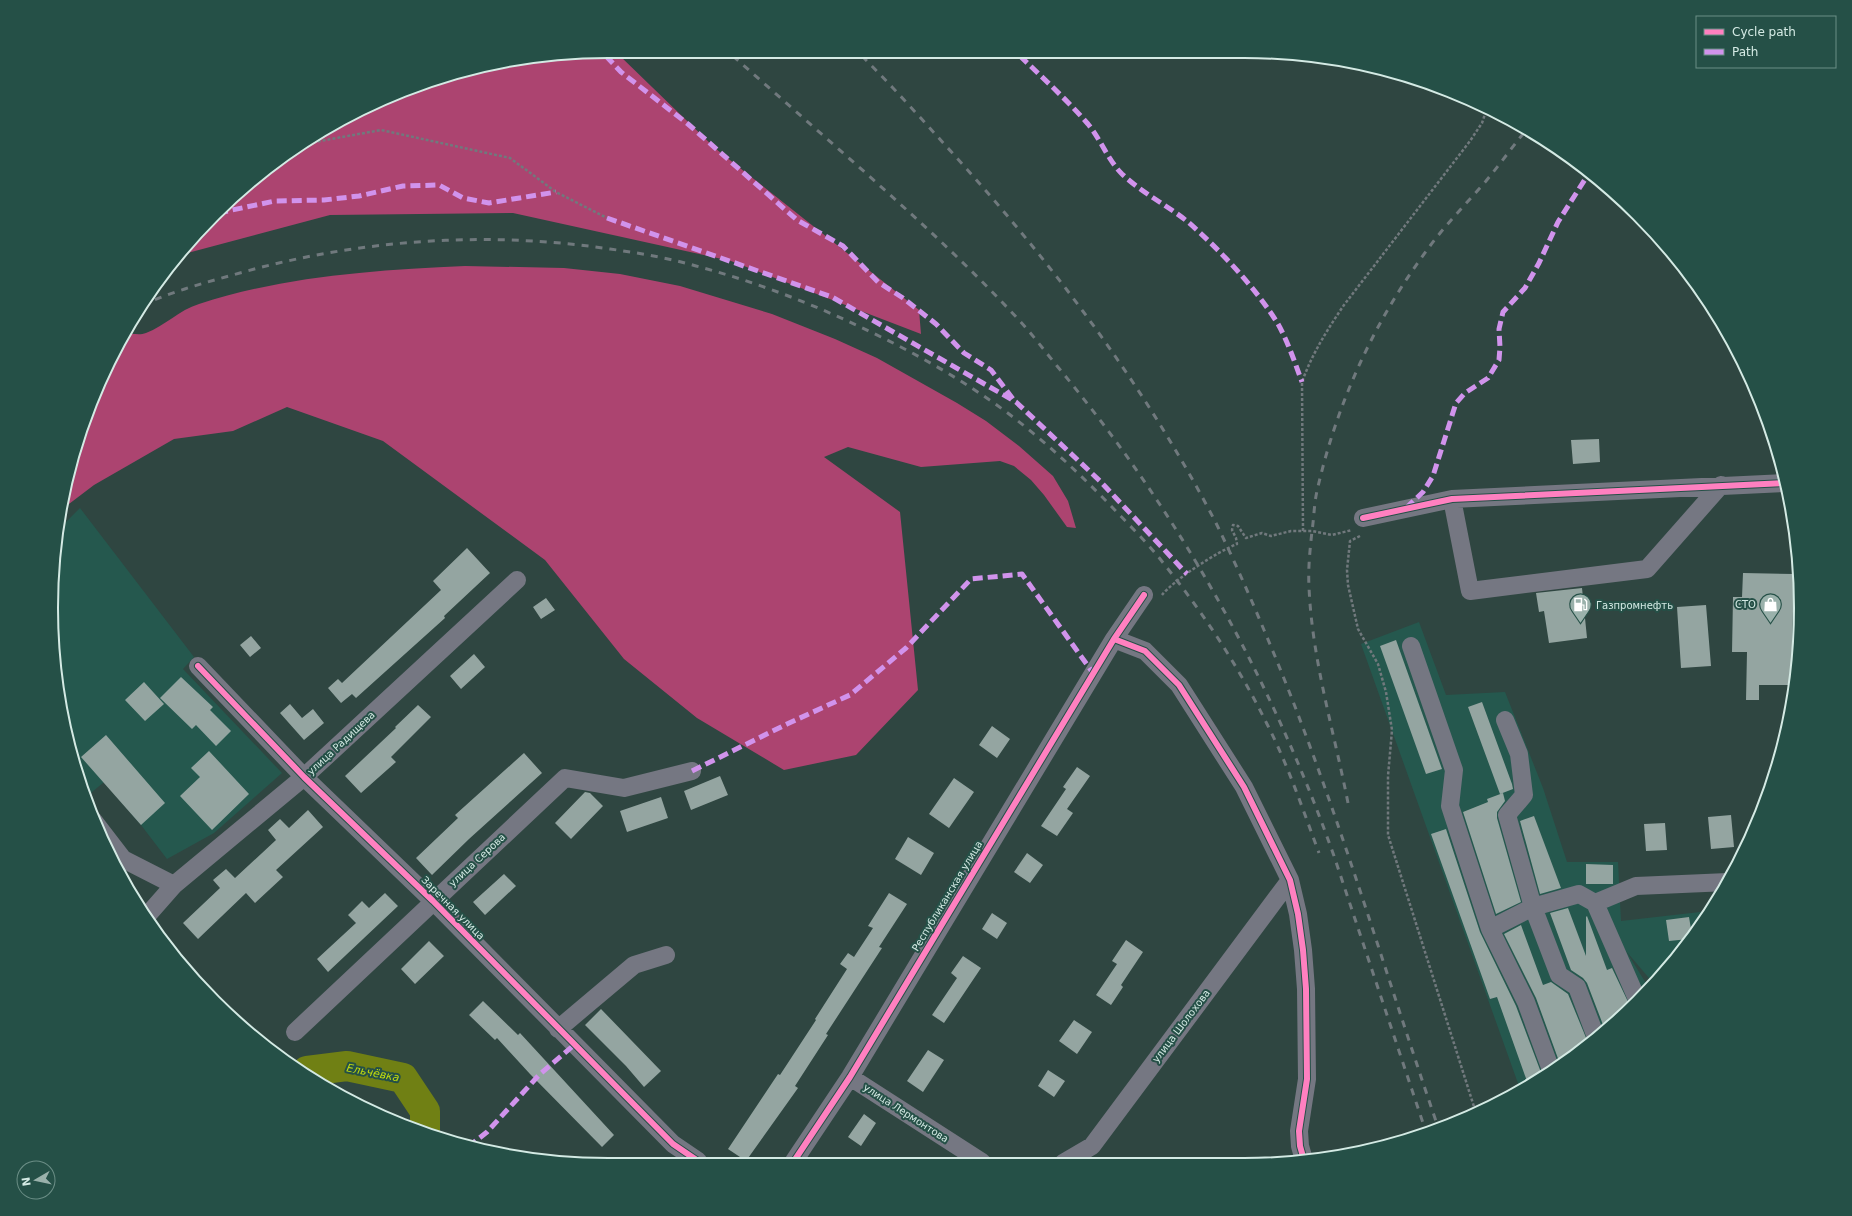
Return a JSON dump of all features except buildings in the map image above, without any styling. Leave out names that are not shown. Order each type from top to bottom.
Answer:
[{"type":"street","points":[[1363,518],[1452,499],[1779,483]]},
{"type":"street","points":[[1452,499],[1470,591],[1647,569],[1721,485]]},
{"type":"street","name":"улица Радищева","points":[[150,912],[174,885],[304,777],[517,580]]},
{"type":"street","name":"Республиканская улица","points":[[797,1158],[850,1076],[1114,639],[1151,598]]},
{"type":"street","points":[[1114,639],[1145,651],[1179,685],[1244,787],[1290,880],[1301,936],[1306,989],[1307,1079],[1300,1131],[1300,1146],[1302,1155]]},
{"type":"street","points":[[1411,646],[1454,770],[1450,806],[1490,929],[1526,1002],[1549,1066]]},
{"type":"street","name":"Заречная улица","points":[[198,666],[304,777],[433,901],[672,1144],[693,1158]]},
{"type":"street","points":[[1505,720],[1519,754],[1524,795],[1507,815],[1533,907],[1560,975],[1577,987],[1594,1032]]},
{"type":"street","name":"улица Серова","points":[[295,1032],[565,778],[624,788],[692,771]]},
{"type":"street","points":[[111,843],[124,859],[174,885]]},
{"type":"street","name":"улица Шолохова","points":[[1072,1158],[1092,1146],[1290,880]]},
{"type":"street","points":[[1595,903],[1636,886],[1720,882]]},
{"type":"street","points":[[1490,929],[1533,907],[1580,894],[1595,903],[1635,995]]},
{"type":"street","points":[[558,1029],[634,965],[666,955]]},
{"type":"street","name":"улица Лермонтова","points":[[850,1076],[976,1158]]},
{"type":"path","points":[[1303,531],[1302,382],[1309,362],[1328,328],[1344,305],[1470,141],[1482,123],[1485,114]]},
{"type":"path","points":[[318,141],[381,130],[510,158],[556,192],[607,218]]},
{"type":"path","points":[[1151,598],[1167,589],[1198,566],[1237,544],[1232,530],[1234,525],[1238,526],[1246,538],[1262,533],[1271,536],[1291,531],[1332,535],[1344,531],[1358,530],[1363,518]]},
{"type":"path","points":[[1360,536],[1350,541],[1348,556],[1348,585],[1358,629],[1378,664],[1386,692],[1391,722],[1392,730],[1388,776],[1388,835],[1474,1107]]},
{"type":"shaded area","points":[[622,58],[716,149],[919,310],[921,334],[731,261],[513,213],[330,215],[188,253],[219,219],[245,194],[273,172],[302,151],[333,132],[398,100],[431,87],[501,69],[572,59]]},
{"type":"shaded area","points":[[465,266],[564,268],[620,274],[680,286],[772,314],[835,339],[877,358],[986,421],[1019,446],[1053,476],[1068,501],[1076,528],[1067,527],[1031,480],[1014,466],[1000,461],[921,467],[848,447],[824,457],[900,512],[918,690],[856,755],[784,770],[697,718],[624,659],[545,560],[383,441],[287,407],[233,431],[174,439],[94,485],[68,504],[87,431],[115,365],[131,334],[146,333],[185,310],[231,294],[331,276]]},
{"type":"shaded area","points":[[80,508],[194,657],[183,669],[282,773],[214,833],[167,859],[141,825],[104,782],[90,793],[87,785],[69,715],[59,644],[59,572],[65,523]]},
{"type":"shaded area","points":[[1419,622],[1446,695],[1505,692],[1543,788],[1567,862],[1618,862],[1621,921],[1702,912],[1680,943],[1650,979],[1626,951],[1646,983],[1607,1022],[1550,1065],[1518,1084],[1361,644]]},
{"type":"waterway","name":"Ельчёвка","points":[[311,1071],[347,1066],[403,1078],[425,1111],[425,1127]]},
{"type":"railway","points":[[735,58],[920,222],[980,279],[1018,319],[1101,421],[1181,538],[1251,661],[1309,790],[1334,856],[1425,1128]]},
{"type":"railway","points":[[864,58],[884,78],[985,190],[1059,279],[1127,373],[1188,472],[1216,523],[1264,630],[1312,753],[1356,877],[1437,1123]]},
{"type":"railway","points":[[1348,803],[1324,695],[1314,641],[1309,587],[1309,559],[1315,501],[1325,458],[1335,425],[1360,362],[1392,303],[1410,274],[1450,221],[1486,181],[1523,134]]},
{"type":"railway","points":[[151,301],[181,290],[247,271],[292,260],[336,252],[382,245],[427,241],[519,240],[565,243],[610,249],[685,263],[767,288],[858,326],[896,344],[939,368],[1010,414],[1069,464],[1158,556],[1207,622],[1245,682],[1282,755],[1319,853]]},
{"type":"marked path","points":[[608,58],[621,72],[688,124],[797,220],[843,246],[878,282],[903,298],[936,324],[964,353],[991,370],[1013,399]]},
{"type":"marked path","points":[[1022,58],[1088,124],[1113,163],[1122,174],[1188,222],[1212,244],[1248,283],[1278,324],[1288,345],[1302,382]]},
{"type":"marked path","points":[[1406,508],[1423,492],[1433,476],[1456,403],[1465,393],[1488,378],[1499,360],[1499,329],[1503,312],[1525,288],[1539,263],[1558,222],[1586,178]]},
{"type":"marked path","points":[[227,211],[275,201],[324,200],[359,196],[403,186],[439,185],[463,198],[489,203],[556,192]]},
{"type":"marked path","points":[[607,218],[832,297],[1016,402],[1100,481],[1187,574]]},
{"type":"marked path","points":[[692,771],[850,695],[906,648],[971,579],[1022,574],[1093,673]]},
{"type":"marked path","points":[[475,1141],[487,1132],[540,1074],[574,1045]]},
{"type":"cycle path","points":[[1363,518],[1452,499],[1779,483]]},
{"type":"cycle path","points":[[796,1158],[850,1077],[1114,639],[1144,595]]},
{"type":"cycle path","points":[[1114,639],[1145,651],[1179,685],[1244,787],[1290,880],[1298,914],[1306,989],[1307,1079],[1299,1131],[1302,1155]]},
{"type":"cycle path","points":[[198,666],[304,777],[433,901],[673,1144],[694,1158]]},
{"type":"place","name":"Газпромнефть","points":[[1581,624]]},
{"type":"place","name":"СТО","points":[[1771,624]]}]
